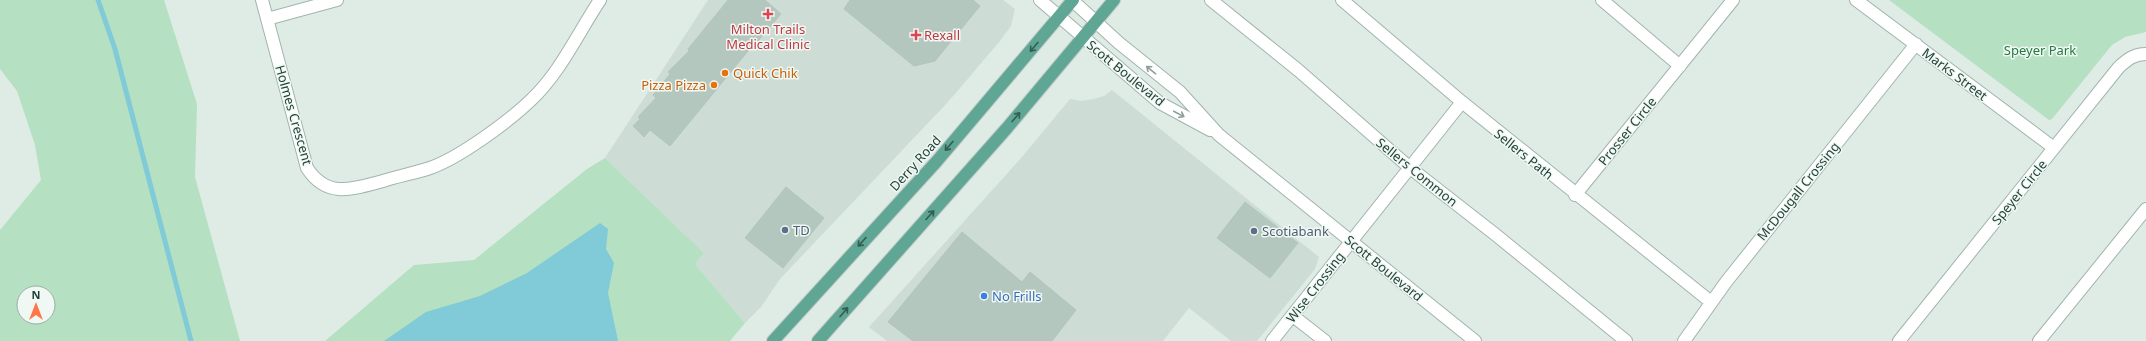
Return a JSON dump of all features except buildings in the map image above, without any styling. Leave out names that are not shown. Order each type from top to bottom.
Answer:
[{"type":"main road","name":"Derry Road","points":[[773,341],[936,161],[1072,0]]},
{"type":"main road","points":[[818,341],[954,189],[1114,0]]},
{"type":"street","name":"Holmes Crescent","points":[[262,0],[307,168],[314,178],[326,186],[335,189],[348,189],[431,167],[454,155],[510,117],[531,100],[547,83],[600,0]]},
{"type":"street","points":[[267,19],[337,0]]},
{"type":"street","name":"Scott Boulevard","points":[[1040,0],[1160,103],[1220,135]]},
{"type":"street","name":"Scott Boulevard","points":[[1072,0],[1180,92],[1220,135],[1475,341]]},
{"type":"street","name":"Sellers Common","points":[[1211,0],[1298,70],[1409,168],[1496,235],[1626,341]]},
{"type":"street","name":"Sellers Path","points":[[1342,0],[1462,102],[1575,195],[1710,302]]},
{"type":"street","points":[[1602,0],[1680,66]]},
{"type":"street","name":"Prosser Circle","points":[[1575,195],[1733,0]]},
{"type":"street","name":"Marks Street","points":[[1856,0],[2054,148]]},
{"type":"street","name":"McDougall Crossing","points":[[1684,341],[1710,302],[1916,44]]},
{"type":"street","name":"Speyer Circle","points":[[1899,341],[2119,66],[2128,58],[2138,54],[2146,54]]},
{"type":"street","name":"Wise Crossing","points":[[1272,341],[1462,102]]},
{"type":"street","points":[[2040,341],[2146,209]]},
{"type":"street","points":[[1293,316],[1325,341]]},
{"type":"shaded area","points":[[708,0],[1003,0],[1015,9],[1011,26],[948,102],[780,279],[761,307],[745,323],[695,264],[704,253],[605,158]]},
{"type":"shaded area","points":[[1112,90],[1319,257],[1315,269],[1257,341],[1231,341],[1189,308],[1163,341],[887,341],[869,327],[1022,157],[1070,99],[1081,101],[1094,99],[1104,96]]},
{"type":"green space","points":[[0,0],[164,0],[197,104],[195,177],[240,341],[0,341],[0,230],[41,180],[35,145],[17,91],[0,69]]},
{"type":"green space","name":"Speyer Park","points":[[1889,0],[2146,0],[2146,32],[2125,37],[2112,45],[2052,119],[2049,120]]},
{"type":"green space","points":[[605,158],[704,253],[695,264],[745,323],[730,341],[325,341],[414,265],[474,260],[587,169]]},
{"type":"water","points":[[600,223],[608,229],[606,249],[614,263],[608,293],[618,341],[384,341],[426,312],[480,296],[527,273]]},
{"type":"waterway","points":[[98,0],[115,49],[191,341]]},
{"type":"place","name":"Milton Trails Medical Clinic","points":[[768,14]]},
{"type":"place","name":"Rexall","points":[[916,35]]},
{"type":"place","name":"Quick Chik","points":[[725,73]]},
{"type":"place","name":"Pizza Pizza","points":[[714,85]]},
{"type":"place","name":"TD","points":[[785,230]]},
{"type":"place","name":"Scotiabank","points":[[1254,231]]},
{"type":"place","name":"No Frills","points":[[984,296]]}]
